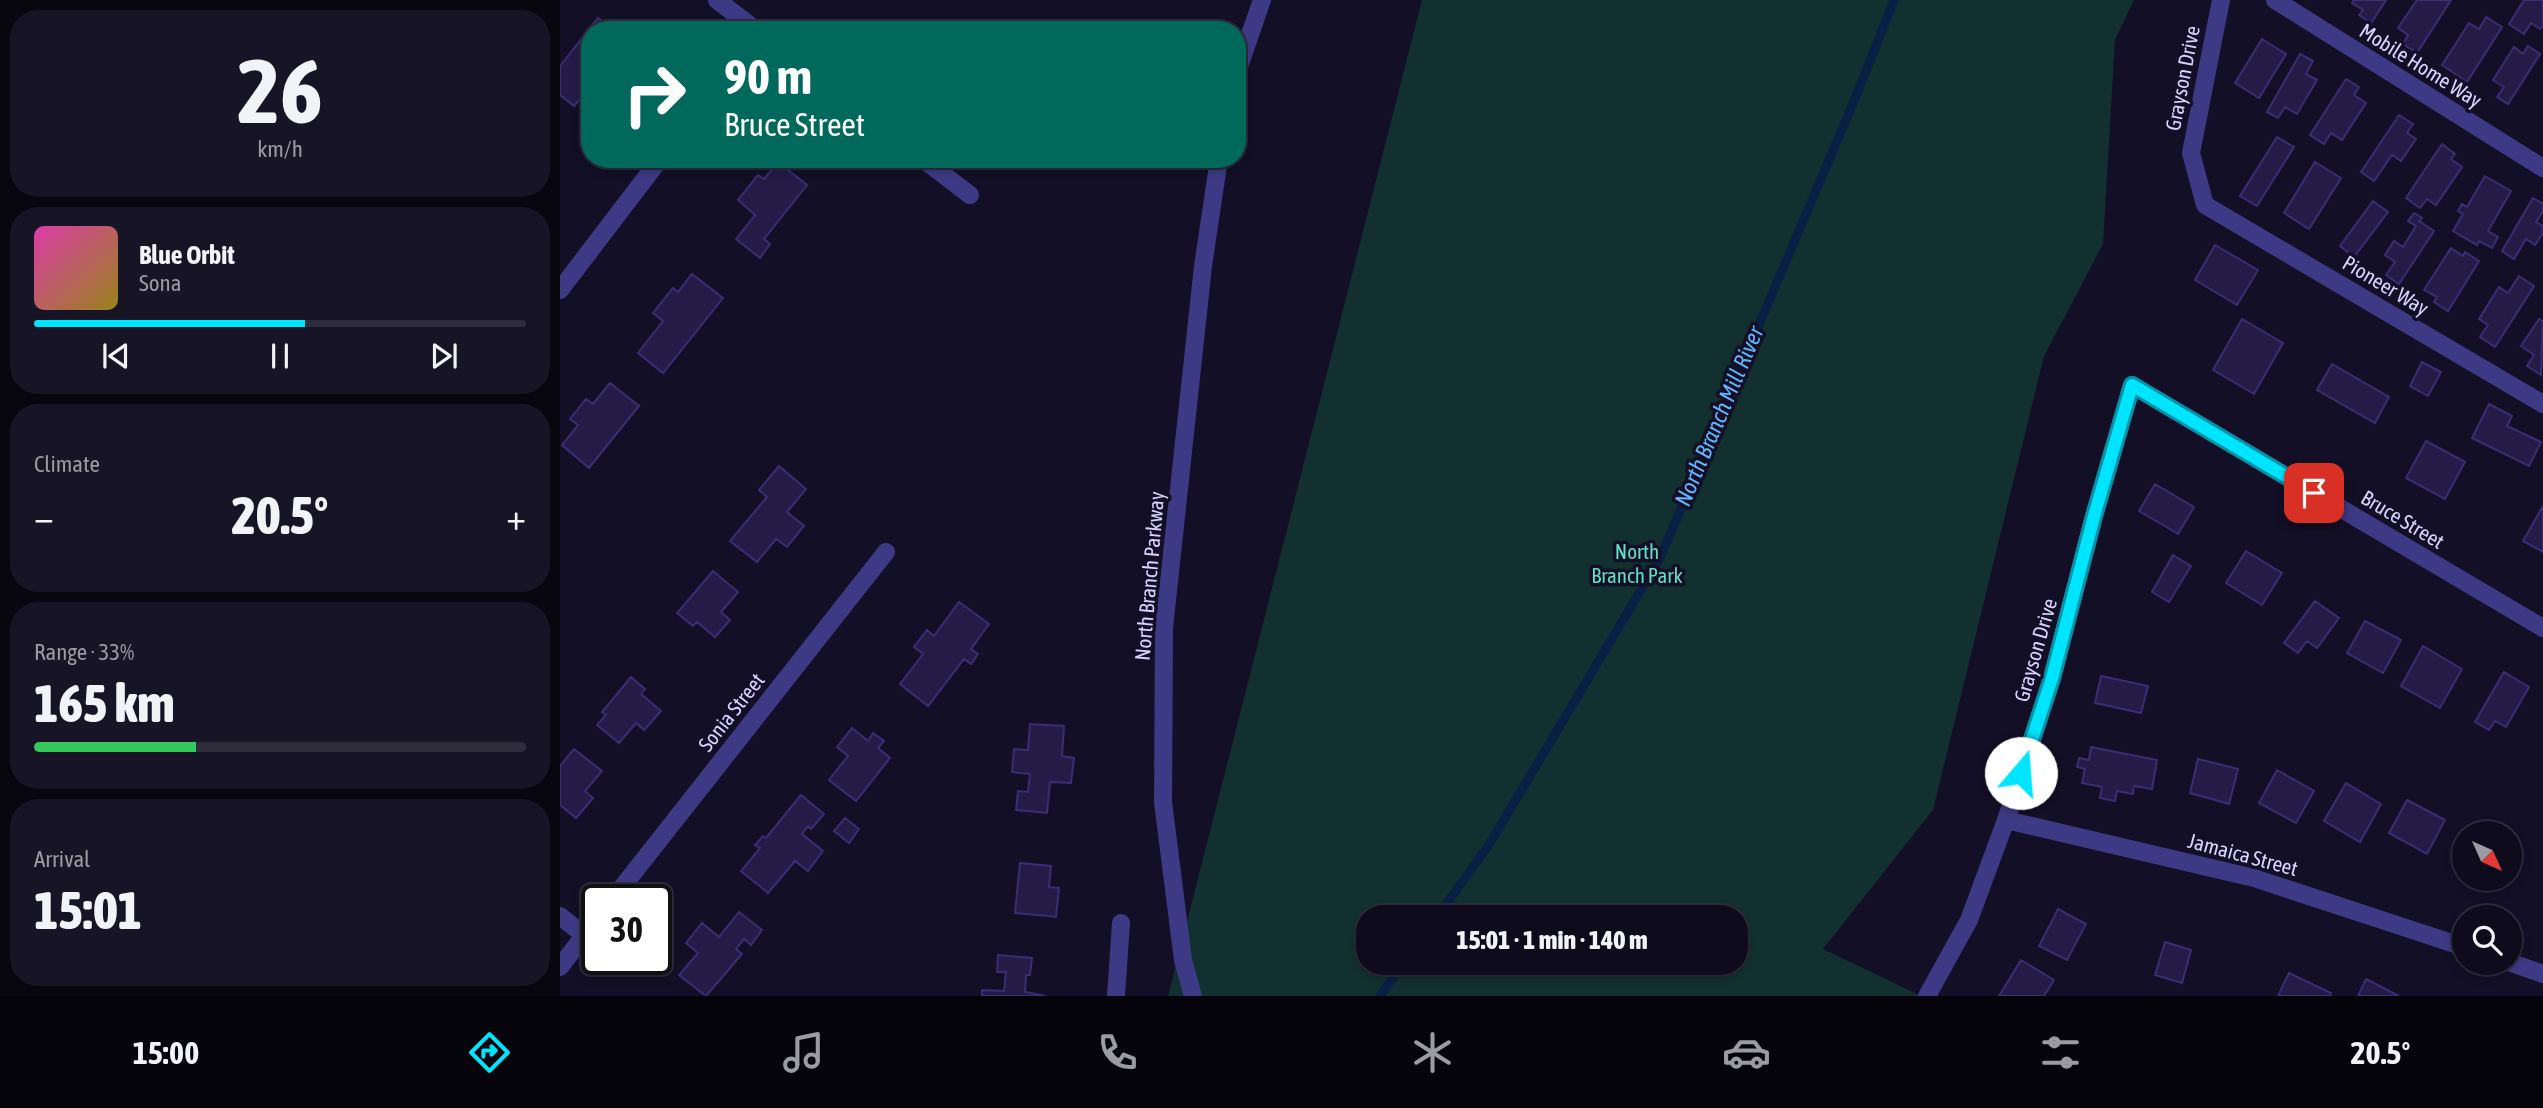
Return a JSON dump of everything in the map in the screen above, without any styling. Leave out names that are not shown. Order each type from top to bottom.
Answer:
[{"type":"street","points":[[717,0],[744,21]]},
{"type":"street","points":[[1246,46],[1262,0]]},
{"type":"street","name":"Grayson Drive","points":[[2205,205],[2191,153],[2221,0]]},
{"type":"street","name":"Mobile Home Way","points":[[2275,0],[2543,168]]},
{"type":"street","points":[[560,290],[653,168]]},
{"type":"street","points":[[935,168],[970,195]]},
{"type":"street","name":"North Branch Parkway","points":[[1193,996],[1183,960],[1163,802],[1164,628],[1203,266],[1218,168]]},
{"type":"street","name":"Pioneer Way","points":[[2205,205],[2543,404]]},
{"type":"street","name":"Grayson Drive","points":[[1927,996],[1969,920],[2006,820],[2052,678],[2094,516],[2132,385]]},
{"type":"street","name":"Bruce Street","points":[[2132,385],[2543,628]]},
{"type":"street","name":"Sonia Street","points":[[625,884],[886,552]]},
{"type":"street","name":"Jamaica Street","points":[[2006,820],[2254,878],[2452,943]]},
{"type":"street","points":[[560,916],[581,932]]},
{"type":"street","points":[[1116,996],[1121,923]]},
{"type":"street","points":[[560,967],[581,938]]},
{"type":"street","points":[[2522,967],[2543,974]]},
{"type":"green space","name":"North Branch Park","points":[[1422,0],[2134,0],[2115,40],[2103,244],[2044,356],[1933,810],[1823,949],[1921,996],[1168,996]]},
{"type":"building","points":[[2354,0],[2386,0],[2371,23],[2359,15],[2363,10],[2352,3]]},
{"type":"building","points":[[2417,0],[2451,0],[2417,53],[2403,44],[2408,35],[2398,28]]},
{"type":"building","points":[[2524,0],[2543,0],[2543,25],[2540,29],[2531,23],[2524,34],[2509,24]]},
{"type":"building","points":[[2486,17],[2502,27],[2467,82],[2442,65],[2469,23],[2479,29]]},
{"type":"building","points":[[581,39],[581,98],[574,106],[560,95],[560,66]]},
{"type":"building","points":[[2262,39],[2286,54],[2259,98],[2235,83]]},
{"type":"building","points":[[2528,46],[2540,54],[2508,104],[2497,97],[2504,87],[2493,80],[2514,47],[2523,54]]},
{"type":"building","points":[[2300,54],[2313,61],[2306,74],[2317,80],[2297,114],[2285,107],[2278,118],[2267,112]]},
{"type":"building","points":[[2346,79],[2359,87],[2354,95],[2366,103],[2342,140],[2331,133],[2324,144],[2310,135]]},
{"type":"building","points":[[2399,115],[2413,124],[2407,133],[2416,139],[2401,161],[2392,155],[2374,181],[2361,172]]},
{"type":"building","points":[[2277,137],[2294,147],[2257,206],[2240,196]]},
{"type":"building","points":[[2442,144],[2455,154],[2451,159],[2462,167],[2436,205],[2427,199],[2420,208],[2406,198]]},
{"type":"building","points":[[2315,162],[2341,178],[2309,229],[2284,213]]},
{"type":"building","points":[[773,168],[786,168],[807,185],[764,239],[770,244],[760,258],[736,239],[755,215],[738,200],[758,175],[764,179]]},
{"type":"building","points":[[2485,176],[2511,191],[2488,231],[2498,237],[2492,248],[2479,241],[2477,245],[2453,231],[2463,214],[2458,211],[2462,204],[2467,207]]},
{"type":"building","points":[[2533,198],[2543,204],[2543,211],[2536,222],[2543,226],[2543,233],[2535,245],[2526,239],[2514,259],[2502,251]]},
{"type":"building","points":[[2373,201],[2388,212],[2354,257],[2340,246]]},
{"type":"building","points":[[2414,213],[2422,218],[2419,221],[2434,231],[2399,284],[2386,275],[2395,262],[2385,255],[2394,241],[2403,247],[2416,226],[2408,221]]},
{"type":"building","points":[[2215,245],[2258,270],[2237,305],[2195,280]]},
{"type":"building","points":[[2451,248],[2463,256],[2465,252],[2479,261],[2448,311],[2434,302],[2437,297],[2424,290]]},
{"type":"building","points":[[692,274],[723,298],[663,373],[638,353],[663,321],[653,313],[673,288],[678,292]]},
{"type":"building","points":[[2519,276],[2534,286],[2495,347],[2480,337],[2488,325],[2479,319],[2499,287],[2508,293]]},
{"type":"building","points":[[2242,319],[2283,343],[2254,394],[2213,370]]},
{"type":"building","points":[[2539,319],[2543,321],[2541,375],[2527,366],[2534,355],[2521,346]]},
{"type":"building","points":[[2422,362],[2441,372],[2428,396],[2410,386]]},
{"type":"building","points":[[2332,364],[2389,397],[2375,423],[2317,390]]},
{"type":"building","points":[[610,383],[639,406],[589,468],[562,445],[578,425],[570,419],[586,399],[593,404]]},
{"type":"building","points":[[2489,404],[2512,416],[2507,426],[2541,442],[2529,466],[2472,438]]},
{"type":"building","points":[[2426,441],[2465,462],[2445,499],[2406,478]]},
{"type":"building","points":[[779,466],[806,489],[787,512],[804,526],[787,547],[776,539],[757,562],[730,541],[767,497],[759,490]]},
{"type":"building","points":[[2155,484],[2194,507],[2178,534],[2139,511]]},
{"type":"building","points":[[2543,506],[2543,552],[2523,541]]},
{"type":"building","points":[[2246,551],[2282,573],[2262,605],[2226,583]]},
{"type":"building","points":[[2173,555],[2191,566],[2169,602],[2152,592]]},
{"type":"building","points":[[713,571],[738,592],[721,612],[730,620],[715,637],[697,622],[693,626],[677,613]]},
{"type":"building","points":[[2315,601],[2339,618],[2317,648],[2307,641],[2298,653],[2284,643]]},
{"type":"building","points":[[959,602],[989,624],[971,649],[978,654],[971,664],[964,659],[928,706],[900,684],[923,654],[914,647],[927,630],[934,636]]},
{"type":"building","points":[[2365,621],[2401,640],[2383,673],[2347,653]]},
{"type":"building","points":[[2423,646],[2462,669],[2440,708],[2401,686]]},
{"type":"building","points":[[2504,672],[2529,687],[2506,727],[2495,721],[2489,730],[2475,722]]},
{"type":"building","points":[[2101,676],[2148,686],[2141,713],[2095,703]]},
{"type":"building","points":[[631,677],[645,689],[641,694],[661,711],[644,730],[636,723],[619,743],[597,725],[606,715],[602,712]]},
{"type":"building","points":[[1030,724],[1064,726],[1062,756],[1074,758],[1071,783],[1050,782],[1047,813],[1016,810],[1018,791],[1028,792],[1030,774],[1012,772],[1014,749],[1028,750]]},
{"type":"building","points":[[852,728],[868,741],[873,733],[884,741],[878,748],[890,758],[856,801],[829,780],[848,756],[837,747]]},
{"type":"building","points":[[2091,747],[2157,760],[2152,789],[2134,786],[2133,794],[2117,791],[2115,801],[2100,798],[2102,787],[2082,783],[2085,769],[2077,767],[2079,758],[2089,760]]},
{"type":"building","points":[[574,749],[602,771],[585,791],[593,798],[576,818],[560,805],[560,766]]},
{"type":"building","points":[[2198,759],[2238,769],[2229,804],[2190,793]]},
{"type":"building","points":[[2277,770],[2314,791],[2296,823],[2259,803]]},
{"type":"building","points":[[2346,783],[2381,804],[2360,842],[2324,821]]},
{"type":"building","points":[[801,795],[824,814],[811,829],[808,826],[802,834],[823,851],[808,871],[795,861],[768,893],[741,871],[760,848],[755,845],[763,836],[766,838]]},
{"type":"building","points":[[2407,800],[2445,820],[2427,854],[2389,833]]},
{"type":"building","points":[[845,818],[859,829],[849,843],[834,831]]},
{"type":"building","points":[[1020,863],[1051,866],[1049,887],[1059,888],[1056,917],[1015,913]]},
{"type":"building","points":[[2058,909],[2086,924],[2067,960],[2039,946]]},
{"type":"building","points":[[739,912],[762,930],[751,945],[744,939],[736,949],[742,954],[706,996],[679,975],[698,953],[686,943],[702,923],[719,937]]},
{"type":"building","points":[[2165,942],[2191,950],[2182,983],[2155,975]]},
{"type":"building","points":[[998,955],[1032,958],[1030,975],[1026,975],[1025,992],[1046,996],[982,996],[982,990],[1004,991],[1006,972],[997,972]]},
{"type":"building","points":[[2021,960],[2054,980],[2044,996],[1999,996]]},
{"type":"building","points":[[2289,973],[2331,993],[2330,996],[2278,996]]},
{"type":"building","points":[[2366,979],[2399,996],[2358,996]]},
{"type":"waterway","name":"North Branch Mill River","points":[[1446,905],[1490,843],[1660,558],[1854,101],[1894,0]]},
{"type":"waterway","name":"North Branch Mill River","points":[[1380,996],[1395,975]]},
{"type":"route","points":[[2021,773],[2052,678],[2094,516],[2132,385],[2314,493]]}]
